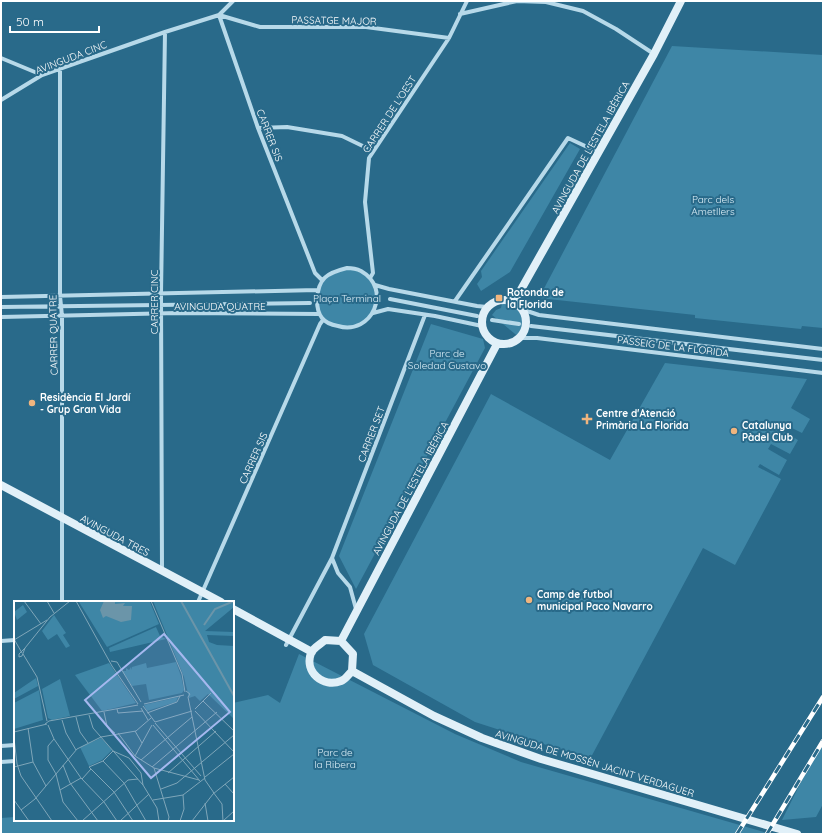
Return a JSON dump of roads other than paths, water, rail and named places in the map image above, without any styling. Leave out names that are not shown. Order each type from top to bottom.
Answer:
[{"type":"main road","name":"AVINGUDA DE L'ESTELA IBÈRICA","points":[[514,302],[654,54],[681,1]]},
{"type":"main road","points":[[503,299],[514,302],[524,310],[526,325],[520,338],[506,344],[497,344],[489,339],[484,333],[482,318],[487,307],[495,301],[503,299]]},
{"type":"main road","name":"AVINGUDA DE L'ESTELA IBÈRICA","points":[[341,641],[497,344]]},
{"type":"main road","name":"AVINGUDA TRES","points":[[1,485],[219,601]]},
{"type":"main road","points":[[234,610],[288,642],[312,652]]},
{"type":"main road","points":[[325,640],[341,641],[353,654],[352,671],[342,681],[328,684],[316,677],[309,665],[312,652],[325,640]]},
{"type":"main road","name":"AVINGUDA DE MOSSÈN JACINT VERDAGUER","points":[[352,671],[434,716],[482,738],[541,759],[797,834]]},
{"type":"street","points":[[219,15],[233,1]]},
{"type":"street","name":"CARRER DE L'OEST","points":[[370,278],[372,273],[365,202],[369,158],[449,38],[466,1]]},
{"type":"street","points":[[460,14],[517,1],[546,2],[583,11],[616,29],[654,54]]},
{"type":"street","name":"AVINGUDA CINC","points":[[1,100],[42,75],[165,32],[219,15]]},
{"type":"street","name":"PASSATGE MAJOR","points":[[219,15],[260,27],[366,27],[449,38]]},
{"type":"street","name":"CARRER SIS","points":[[219,15],[258,128],[315,273],[322,280]]},
{"type":"street","name":"CARRER CINC","points":[[162,571],[161,294],[165,32]]},
{"type":"street","points":[[1,58],[42,75]]},
{"type":"street","name":"CARRER QUATRE","points":[[60,68],[62,601]]},
{"type":"street","points":[[258,128],[287,127],[342,136],[373,151]]},
{"type":"street","points":[[455,301],[568,138],[598,152]]},
{"type":"street","points":[[346,268],[360,270],[370,278],[375,285],[377,299],[373,313],[364,322],[355,327],[343,328],[323,320],[319,314],[317,290],[322,280],[331,272],[346,268]]},
{"type":"street","points":[[375,285],[389,289],[487,307]]},
{"type":"street","name":"AVINGUDA QUATRE","points":[[1,297],[317,290]]},
{"type":"street","points":[[390,299],[477,316]]},
{"type":"street","name":"AVINGUDA QUATRE","points":[[1,307],[310,303]]},
{"type":"street","points":[[373,313],[388,309],[482,326]]},
{"type":"street","name":"PASSEIG DE LA FLORIDA","points":[[524,310],[539,315],[823,349]]},
{"type":"street","name":"AVINGUDA QUATRE","points":[[1,317],[162,314],[319,314]]},
{"type":"street","name":"CARRER SET","points":[[288,642],[332,558],[425,315]]},
{"type":"street","name":"CARRER SIS","points":[[198,601],[323,320]]},
{"type":"street","points":[[492,320],[519,324]]},
{"type":"street","name":"PASSEIG DE LA FLORIDA","points":[[530,326],[823,360]]},
{"type":"street","name":"PASSEIG DE LA FLORIDA","points":[[520,338],[537,338],[823,372]]},
{"type":"street","points":[[332,558],[338,573],[350,587],[357,612]]},
{"type":"street","points":[[1,641],[14,640]]},
{"type":"street","points":[[1,746],[14,745]]},
{"type":"street","points":[[1,762],[14,761]]},
{"type":"railway","points":[[737,834],[823,697]]},
{"type":"railway","points":[[767,834],[823,741]]},
{"type":"place","name":"Rotonda de la Florida","points":[[499,298]]},
{"type":"place","name":"Residència El Jardí - Grup Gran Vida","points":[[32,403]]},
{"type":"place","name":"Centre d'Atenció Primària La Florida","points":[[587,419]]},
{"type":"place","name":"Catalunya Pàdel Club","points":[[734,431]]},
{"type":"place","name":"Camp de futbol municipal Paco Navarro","points":[[529,600]]},
{"type":"park label","name":"Parc dels Ametllers","points":[[713,204]]},
{"type":"park label","name":"Plaça Terminal","points":[[347,298]]},
{"type":"park label","name":"Parc de Soledad Gustavo","points":[[447,358]]},
{"type":"park label","name":"Parc de la Ribera","points":[[335,758]]}]
